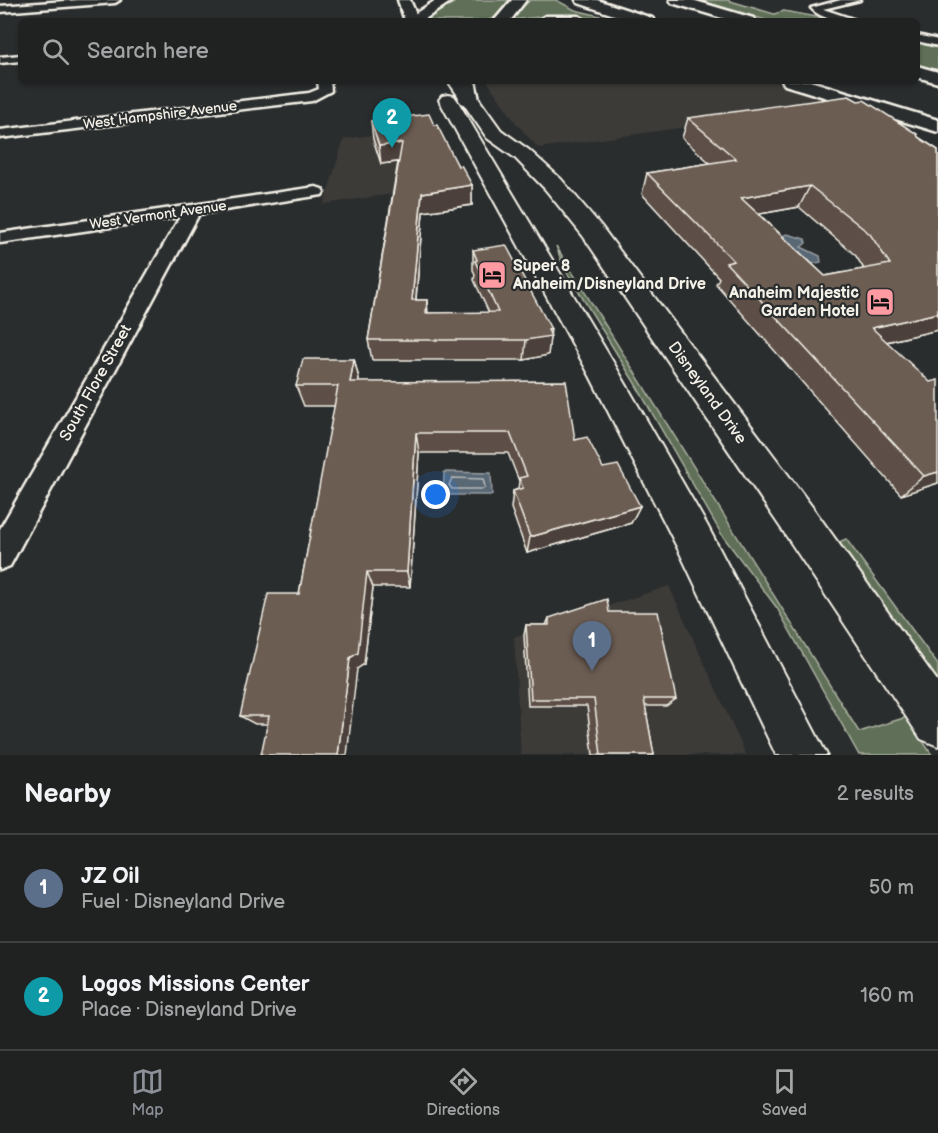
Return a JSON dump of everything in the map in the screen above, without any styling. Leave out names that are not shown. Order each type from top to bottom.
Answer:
[{"type":"highway","points":[[419,0],[434,0]]},
{"type":"highway","points":[[417,18],[446,0]]},
{"type":"highway","points":[[504,18],[519,0]]},
{"type":"highway","points":[[583,0],[638,18]]},
{"type":"highway","points":[[677,0],[738,18]]},
{"type":"highway","points":[[920,72],[938,78]]},
{"type":"highway","points":[[466,84],[469,100]]},
{"type":"highway","points":[[801,84],[938,126]]},
{"type":"highway","points":[[841,84],[938,115]]},
{"type":"main road","name":"Disneyland Drive","points":[[449,84],[469,100],[494,134],[522,154],[553,184],[592,231],[799,521],[938,722]]},
{"type":"main road","name":"Disneyland Drive","points":[[449,84],[693,538],[802,755]]},
{"type":"street","points":[[0,9],[115,0]]},
{"type":"street","points":[[404,0],[411,18]]},
{"type":"street","points":[[843,18],[811,8],[855,0]]},
{"type":"street","points":[[920,39],[938,44]]},
{"type":"street","points":[[0,60],[18,58]]},
{"type":"street","name":"West Hampshire Avenue","points":[[0,134],[319,96],[325,91],[324,84]]},
{"type":"street","name":"West Vermont Avenue","points":[[0,238],[316,192]]},
{"type":"street","name":"South Flore Street","points":[[0,556],[192,211]]},
{"type":"shaded area","points":[[489,84],[783,84],[846,104],[538,148],[516,123]]},
{"type":"shaded area","points":[[439,126],[467,183],[324,204],[344,139]]},
{"type":"shaded area","points":[[669,586],[746,755],[521,755],[514,637]]},
{"type":"green space","points":[[458,0],[509,0],[493,18],[429,18]]},
{"type":"green space","points":[[530,0],[556,0],[575,10],[600,16],[598,18],[550,16],[512,18]]},
{"type":"green space","points":[[698,0],[727,0],[774,14],[784,11],[822,18],[759,18]]},
{"type":"green space","points":[[920,43],[938,48],[938,71],[920,65]]},
{"type":"green space","points":[[556,246],[859,732],[907,717],[932,755],[859,755],[777,608],[722,535],[633,380],[564,268]]},
{"type":"green space","points":[[846,539],[938,665],[938,681],[839,542]]},
{"type":"water","points":[[787,234],[805,239],[806,243],[801,247],[820,256],[821,262],[812,264],[779,237]]},
{"type":"water","points":[[444,472],[491,473],[492,495],[443,495]]},
{"type":"building","points":[[849,96],[858,101],[864,100],[938,150],[938,313],[872,328],[930,382],[938,380],[938,472],[924,476],[726,263],[734,261],[647,173],[736,159],[688,118]],"holes":[[[810,186],[870,234],[890,264],[825,276],[741,198]]]},
{"type":"building","points":[[429,114],[458,166],[461,165],[472,185],[422,193],[412,300],[427,300],[426,313],[498,312],[475,261],[477,260],[473,250],[506,245],[551,329],[548,330],[551,336],[526,340],[368,340],[402,143],[379,146],[371,121]]},
{"type":"building","points":[[303,359],[354,359],[350,382],[566,381],[575,440],[587,437],[603,468],[618,465],[640,506],[530,537],[513,491],[523,488],[519,478],[527,476],[510,433],[416,433],[407,572],[367,572],[358,653],[350,658],[338,755],[261,755],[269,716],[240,716],[268,594],[299,594],[338,386],[296,386]]},
{"type":"building","points":[[607,599],[609,612],[658,612],[676,699],[644,699],[654,755],[601,755],[594,699],[531,699],[526,625],[549,625],[549,618]]},
{"type":"place","name":"Logos Missions Center","points":[[392,148]]},
{"type":"place","name":"Super 8 Anaheim/Disneyland Drive","points":[[492,275]]},
{"type":"place","name":"Anaheim Majestic Garden Hotel","points":[[880,302]]},
{"type":"place","name":"JZ Oil","points":[[592,671]]}]
